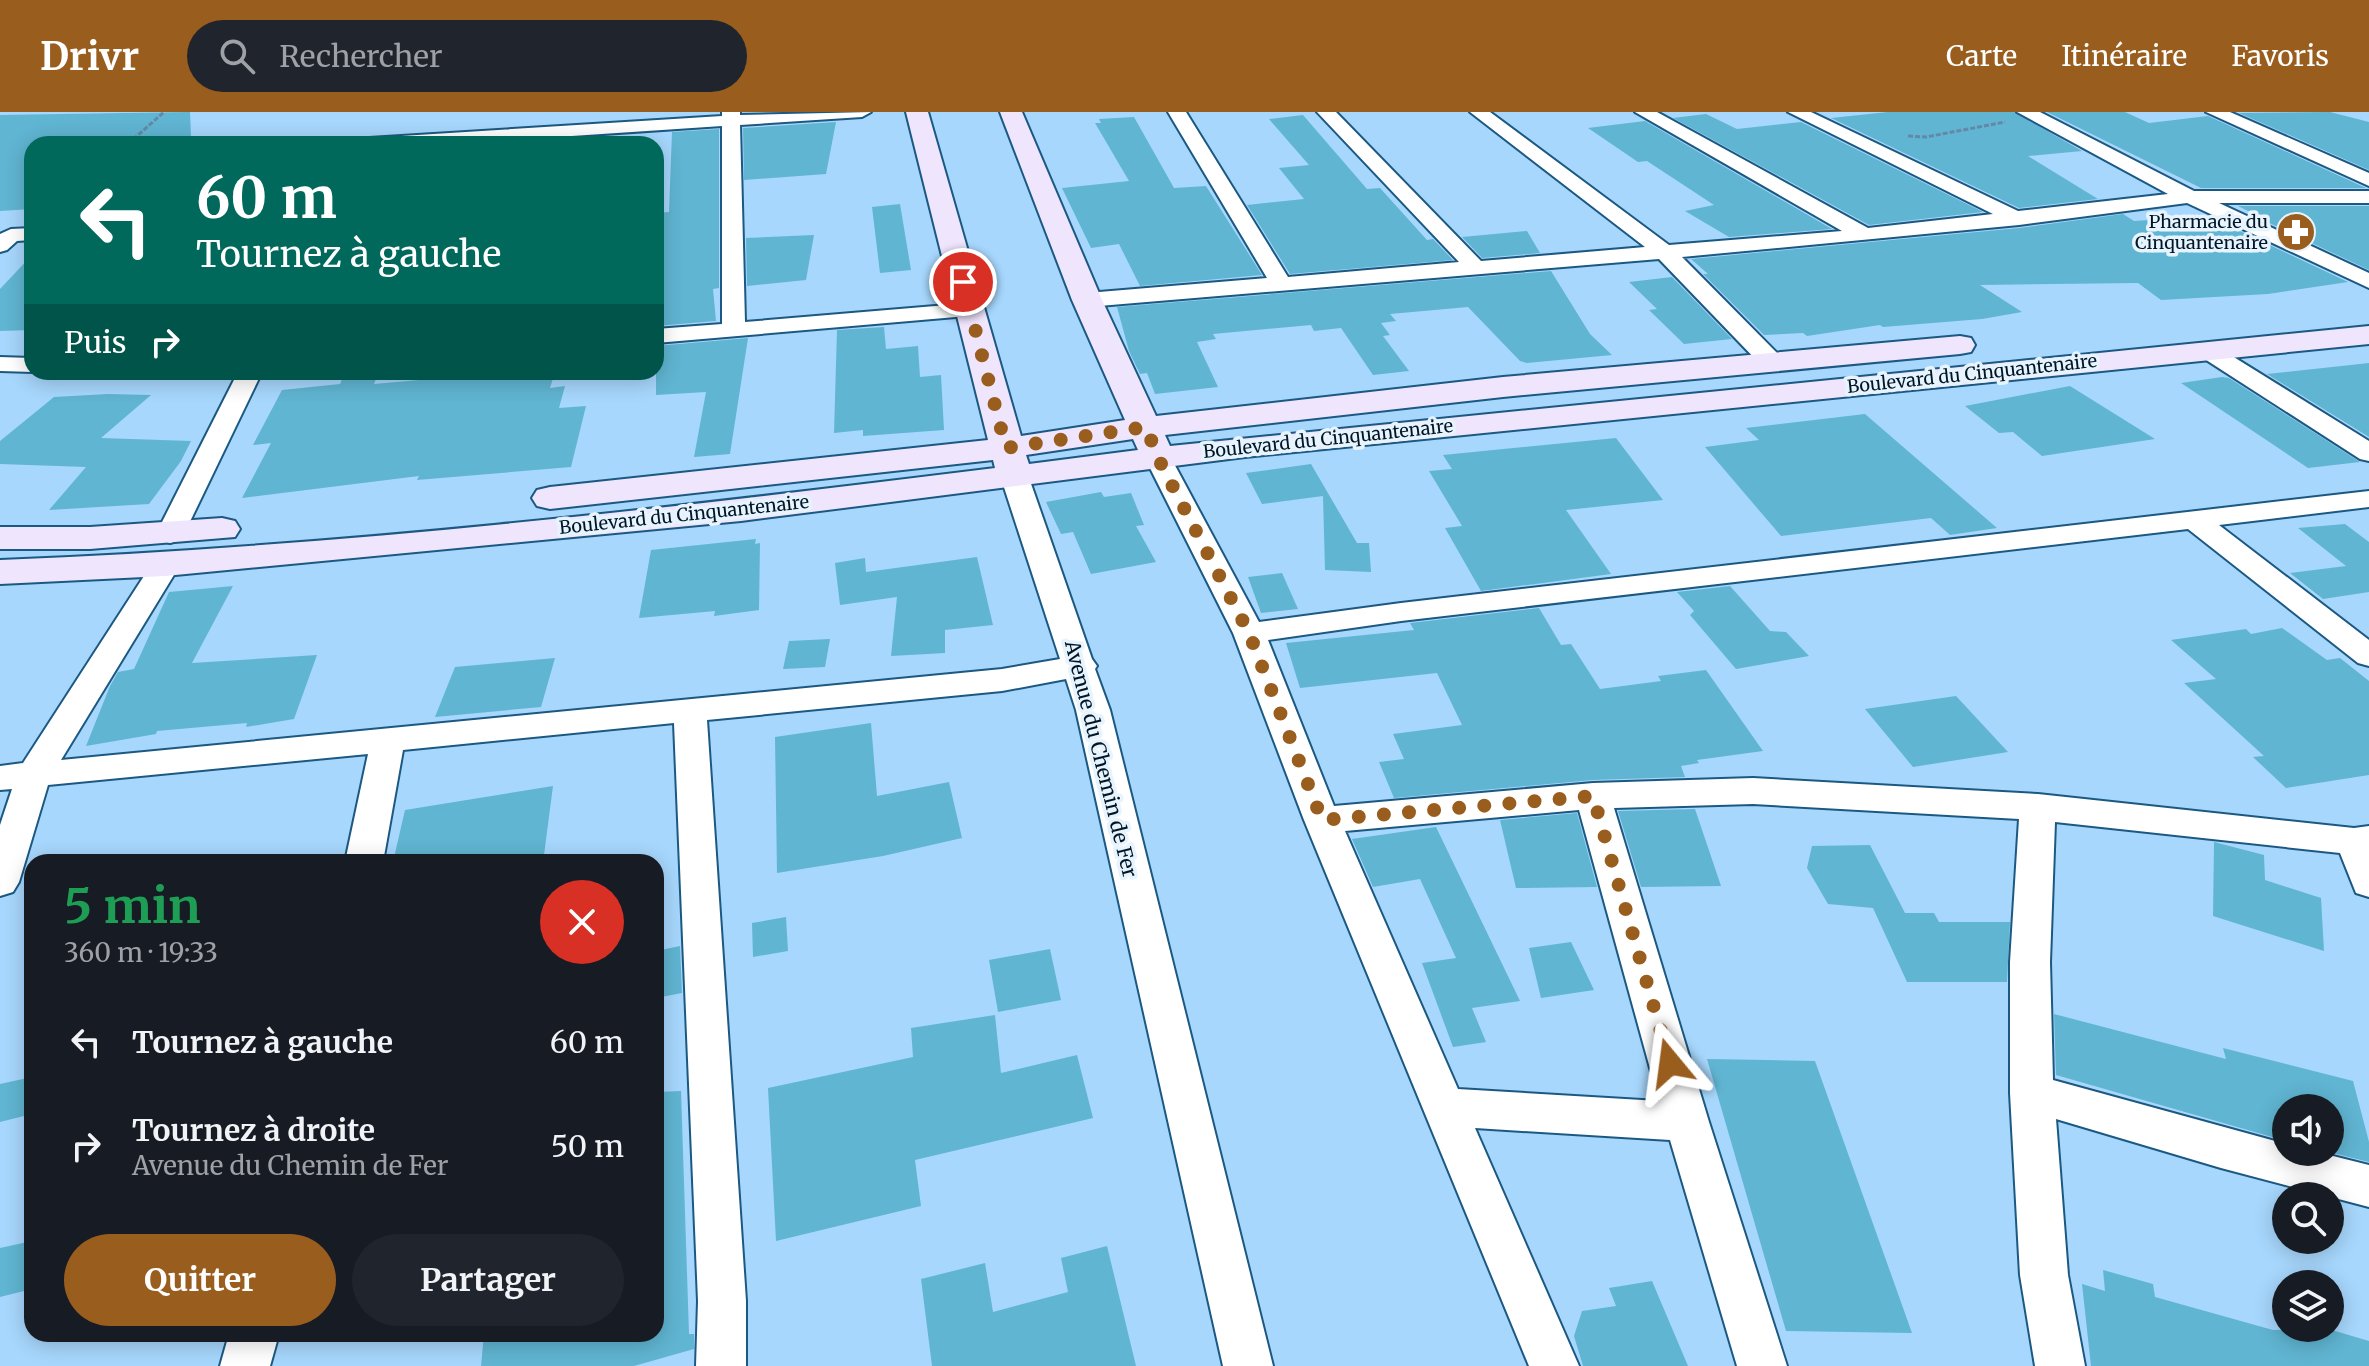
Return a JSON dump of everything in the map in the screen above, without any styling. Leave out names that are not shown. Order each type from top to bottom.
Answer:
[{"type":"main road","name":"Avenue du Chemin de Fer","points":[[917,112],[1011,463]]},
{"type":"main road","points":[[1011,112],[1087,300],[1152,443]]},
{"type":"main road","name":"Boulevard du Cinquantenaire","points":[[0,572],[168,550],[710,513],[1503,387],[2369,306]]},
{"type":"main road","name":"Boulevard du Cinquantenaire","points":[[1152,443],[2369,335]]},
{"type":"main road","name":"Boulevard du Cinquantenaire","points":[[0,538],[168,550]]},
{"type":"street","points":[[568,136],[732,116],[862,112]]},
{"type":"street","points":[[1177,112],[1282,285]]},
{"type":"street","points":[[1326,112],[1477,269]]},
{"type":"street","points":[[1479,112],[1665,252],[1772,362]]},
{"type":"street","points":[[1644,112],[1865,235]]},
{"type":"street","points":[[1797,112],[2019,219]]},
{"type":"street","points":[[2215,112],[2369,180]]},
{"type":"street","points":[[2030,114],[2190,197],[2369,281]]},
{"type":"street","points":[[732,116],[734,330]]},
{"type":"street","points":[[1087,300],[1865,235],[2190,197],[2369,197]]},
{"type":"street","points":[[0,246],[11,235],[24,234]]},
{"type":"street","points":[[664,335],[971,310]]},
{"type":"street","points":[[2208,351],[2369,453]]},
{"type":"street","points":[[0,364],[24,365]]},
{"type":"street","points":[[0,882],[34,775],[168,550],[246,380]]},
{"type":"street","points":[[1152,443],[1249,633],[1322,820],[1554,1366]]},
{"type":"street","name":"Avenue du Chemin de Fer","points":[[1011,463],[1081,666],[1248,1366]]},
{"type":"street","points":[[1249,633],[1401,612],[2369,499]]},
{"type":"street","points":[[2196,521],[2369,656]]},
{"type":"street","points":[[0,778],[1002,680],[1081,666]]},
{"type":"street","points":[[690,711],[722,1301],[721,1366]]},
{"type":"street","points":[[366,854],[388,740]]},
{"type":"street","points":[[1322,820],[1593,796],[1753,791],[2038,807],[2361,840],[2369,883]]},
{"type":"street","points":[[1593,796],[1687,1122],[1762,1366]]},
{"type":"street","points":[[2038,807],[2030,962],[2032,1093],[2044,1275],[2060,1366]]},
{"type":"street","points":[[2032,1093],[2221,1148],[2369,1186]]},
{"type":"street","points":[[1445,1107],[1687,1122]]},
{"type":"street","points":[[245,1366],[252,1342]]},
{"type":"path","points":[[137,136],[164,112]]},
{"type":"path","points":[[1898,135],[1926,137],[2030,114]]},
{"type":"building","points":[[190,112],[191,136],[24,136],[24,210],[0,211],[0,115]]},
{"type":"building","points":[[1888,112],[2014,112],[2082,151],[2028,156],[2098,199],[2019,208],[1831,118]]},
{"type":"building","points":[[2047,112],[2125,112],[2149,123],[2208,116],[2366,188],[2201,188]]},
{"type":"building","points":[[2330,112],[2369,122],[2369,170],[2239,113]]},
{"type":"building","points":[[1706,114],[1737,129],[1801,122],[1983,212],[1869,225],[1673,118]]},
{"type":"building","points":[[1303,115],[1367,189],[1380,188],[1427,240],[1433,239],[1453,260],[1290,274],[1247,205],[1304,199],[1279,168],[1309,165],[1269,119]]},
{"type":"building","points":[[1134,117],[1174,188],[1206,186],[1262,275],[1140,286],[1119,244],[1091,248],[1062,188],[1129,181],[1095,123],[1101,123],[1099,119]]},
{"type":"building","points":[[1645,121],[1832,229],[1729,237],[1685,211],[1714,205],[1647,161],[1638,162],[1588,128]]},
{"type":"building","points":[[836,122],[826,174],[744,180],[743,128]]},
{"type":"building","points":[[719,129],[719,288],[713,289],[716,321],[664,325],[664,212],[669,212],[672,132]]},
{"type":"building","points":[[900,204],[911,270],[880,273],[872,207]]},
{"type":"building","points":[[2238,206],[2369,206],[2369,270],[2248,213],[2252,213]]},
{"type":"building","points":[[2123,214],[2134,221],[2208,216],[2348,282],[2268,294],[2161,300],[2138,283],[1980,285],[2022,312],[1982,319],[1880,325],[1807,336],[1803,333],[1764,335],[1691,259],[2019,228]]},
{"type":"building","points":[[1527,231],[1540,253],[1482,258],[1462,237]]},
{"type":"building","points":[[814,235],[806,280],[747,286],[746,238]]},
{"type":"building","points":[[24,264],[24,330],[0,331],[0,289]]},
{"type":"building","points":[[1551,271],[1590,334],[1612,355],[1527,363],[1520,361],[1468,307],[1390,314],[1396,321],[1381,323],[1390,335],[1383,336],[1409,371],[1373,375],[1341,328],[1314,331],[1311,325],[1213,334],[1216,339],[1197,342],[1218,387],[1155,394],[1147,373],[1140,374],[1129,351],[1117,307]]},
{"type":"building","points":[[1672,277],[1732,339],[1684,344],[1649,310],[1657,309],[1629,282]]},
{"type":"building","points":[[884,327],[886,349],[918,346],[920,377],[941,375],[944,430],[863,436],[863,430],[834,433],[837,330]]},
{"type":"building","points":[[748,338],[730,454],[694,457],[706,392],[656,395],[656,380],[664,380],[664,345]]},
{"type":"building","points":[[2369,363],[2369,437],[2267,374]]},
{"type":"building","points":[[2229,378],[2360,462],[2308,468],[2181,383]]},
{"type":"building","points":[[342,380],[376,380],[374,384],[419,380],[552,380],[550,388],[565,386],[559,408],[586,406],[571,467],[417,480],[419,476],[242,498],[271,443],[253,445],[282,390],[340,384]]},
{"type":"building","points":[[2070,386],[2155,439],[2042,456],[2013,432],[1999,433],[1965,406]]},
{"type":"building","points":[[151,395],[101,438],[191,441],[181,461],[149,504],[49,510],[86,467],[0,464],[0,441],[54,397]]},
{"type":"building","points":[[1865,414],[1997,528],[1950,535],[1931,518],[1781,536],[1705,447],[1759,440],[1746,428]]},
{"type":"building","points":[[1616,438],[1663,500],[1566,510],[1611,574],[1481,591],[1445,528],[1462,526],[1429,471],[1452,469],[1443,455]]},
{"type":"building","points":[[1311,464],[1357,543],[1369,543],[1371,572],[1325,570],[1323,496],[1262,504],[1246,473]]},
{"type":"building","points":[[1101,492],[1104,497],[1131,493],[1144,525],[1136,526],[1156,562],[1091,574],[1073,532],[1061,534],[1046,502]]},
{"type":"building","points":[[2345,524],[2369,542],[2369,592],[2323,599],[2290,573],[2346,566],[2298,528]]},
{"type":"building","points":[[756,539],[755,544],[760,543],[759,610],[714,616],[715,611],[639,618],[651,550]]},
{"type":"building","points":[[977,557],[993,625],[945,630],[945,653],[891,656],[897,597],[840,605],[835,563],[865,558],[866,572]]},
{"type":"building","points":[[1282,573],[1298,609],[1261,613],[1248,577]]},
{"type":"building","points":[[233,586],[192,663],[317,655],[294,719],[246,727],[247,723],[157,731],[156,734],[86,746],[110,686],[118,672],[134,669],[169,592]]},
{"type":"building","points":[[1730,586],[1770,631],[1786,632],[1809,656],[1736,669],[1690,615],[1694,611],[1677,592]]},
{"type":"building","points":[[1539,608],[1561,645],[1571,644],[1600,689],[1661,681],[1658,676],[1706,670],[1763,751],[1697,760],[1699,763],[1681,766],[1685,777],[1593,780],[1394,798],[1379,762],[1404,759],[1393,734],[1462,725],[1437,673],[1300,688],[1286,643],[1414,630],[1410,623]]},
{"type":"building","points":[[2282,628],[2327,660],[2340,658],[2369,681],[2369,775],[2286,788],[2253,757],[2264,756],[2184,683],[2216,679],[2171,640],[2246,629],[2251,634]]},
{"type":"building","points":[[830,639],[825,667],[783,669],[789,641]]},
{"type":"building","points":[[555,658],[541,707],[435,717],[455,667]]},
{"type":"building","points":[[1956,696],[2008,752],[1913,767],[1865,709]]},
{"type":"building","points":[[871,723],[877,796],[949,782],[962,838],[883,856],[777,873],[775,737]]},
{"type":"building","points":[[553,786],[544,854],[395,854],[405,810]]},
{"type":"building","points":[[1695,809],[1721,886],[1641,887],[1618,811]]},
{"type":"building","points":[[1577,813],[1597,887],[1516,888],[1500,820]]},
{"type":"building","points":[[1436,827],[1520,1001],[1472,1008],[1486,1042],[1453,1047],[1422,963],[1456,958],[1420,879],[1373,887],[1352,839]]},
{"type":"building","points":[[2214,842],[2264,855],[2265,880],[2321,898],[2324,951],[2213,916]]},
{"type":"building","points":[[1870,845],[1905,913],[1934,913],[1939,922],[2010,922],[2007,982],[1907,982],[1873,908],[1828,904],[1807,868],[1812,846]]},
{"type":"building","points":[[786,917],[788,951],[753,957],[752,923]]},
{"type":"building","points":[[1571,942],[1594,990],[1541,998],[1529,948]]},
{"type":"building","points":[[680,946],[682,993],[664,996],[664,949]]},
{"type":"building","points":[[1050,949],[1061,1000],[998,1012],[989,960]]},
{"type":"building","points":[[2054,1014],[2226,1059],[2223,1048],[2353,1081],[2369,1142],[2369,1162],[2344,1156],[2344,1094],[2272,1094],[2272,1137],[2056,1075]]},
{"type":"building","points":[[995,1015],[1001,1073],[1077,1055],[1093,1118],[915,1160],[921,1206],[776,1241],[768,1088],[913,1057],[911,1028]]},
{"type":"building","points":[[1707,1059],[1815,1061],[1912,1333],[1786,1331]]},
{"type":"building","points":[[24,1079],[24,1116],[0,1122],[0,1084]]},
{"type":"building","points":[[681,1091],[689,1334],[694,1334],[694,1349],[634,1366],[481,1366],[483,1342],[664,1342],[664,1092]]},
{"type":"building","points":[[24,1243],[24,1291],[0,1297],[0,1248]]},
{"type":"building","points":[[1107,1246],[1136,1366],[932,1366],[921,1279],[985,1263],[993,1312],[1068,1292],[1061,1258]]},
{"type":"building","points":[[2103,1270],[2153,1284],[2155,1297],[2272,1330],[2272,1342],[2344,1342],[2344,1334],[2369,1341],[2369,1366],[2091,1366],[2082,1284],[2105,1291]]},
{"type":"building","points":[[1652,1281],[1688,1366],[1583,1366],[1574,1336],[1582,1311],[1616,1306],[1609,1288]]},
{"type":"place","name":"Pharmacie du Cinquantenaire","points":[[2296,232]]},
{"type":"route","points":[[963,282],[1006,448],[1146,427],[1158,458],[1249,633],[1322,820],[1474,809],[1593,796],[1670,1063]]}]
